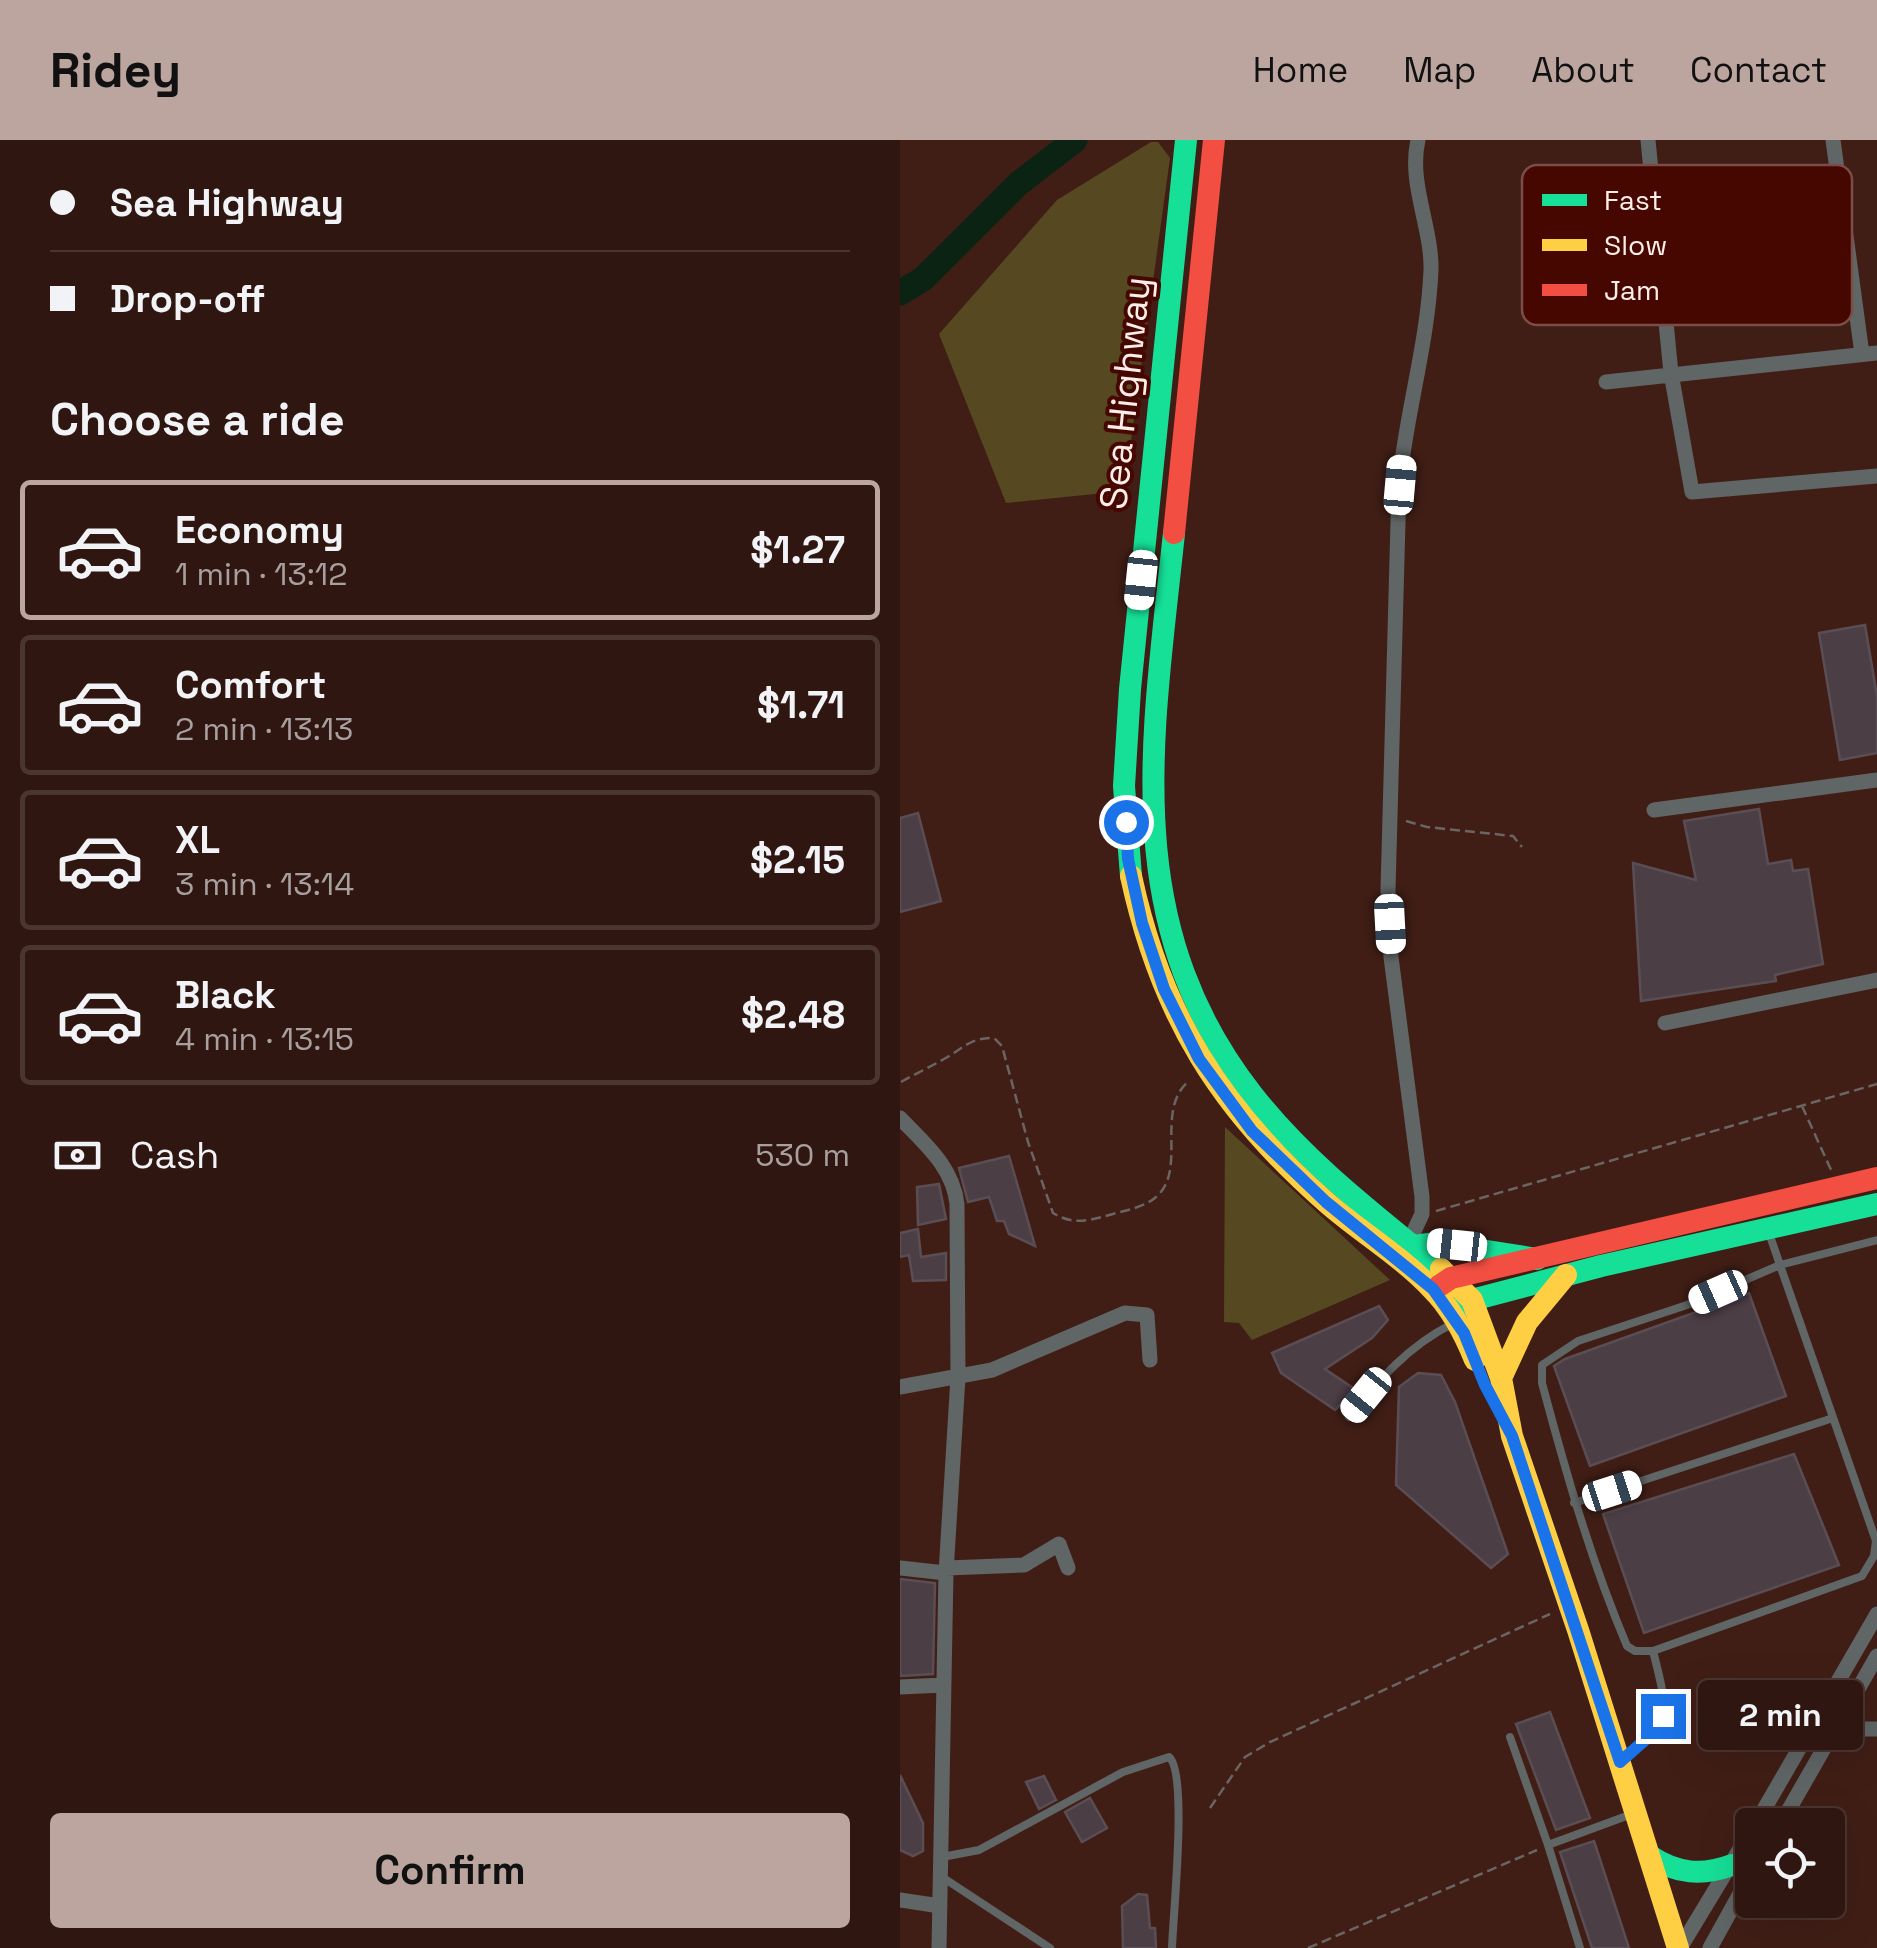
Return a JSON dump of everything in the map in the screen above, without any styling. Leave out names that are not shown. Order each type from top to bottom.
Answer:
[{"type":"main road","name":"Sea Highway","points":[[1214,141],[1157,696],[1151,802],[1157,874],[1169,931],[1187,984],[1216,1042],[1290,1136],[1338,1184],[1411,1244],[1442,1284]]},
{"type":"main road","name":"Sea Highway","points":[[1185,148],[1130,689],[1124,786],[1128,859],[1142,923],[1164,989],[1208,1071],[1252,1131],[1326,1202],[1442,1284]]},
{"type":"main road","points":[[1512,1436],[1501,1378],[1442,1284],[1877,1178]]},
{"type":"main road","points":[[1460,1312],[1566,1275],[1877,1204]]},
{"type":"main road","points":[[1411,1244],[1436,1243],[1537,1259]]},
{"type":"main road","points":[[1501,1378],[1516,1335],[1534,1308],[1566,1275]]},
{"type":"main road","points":[[1460,1312],[1512,1436],[1679,1948]]},
{"type":"main road","points":[[1650,1856],[1683,1872],[1735,1869]]},
{"type":"street","points":[[1411,1244],[1422,1214],[1391,958],[1390,814],[1400,485],[1406,426],[1428,312],[1431,265],[1415,167],[1418,140]]},
{"type":"street","points":[[1648,140],[1650,165]]},
{"type":"street","points":[[1833,140],[1837,165]]},
{"type":"street","points":[[1606,382],[1869,353],[1852,252]]},
{"type":"street","points":[[1666,325],[1692,492],[1877,476]]},
{"type":"street","points":[[1654,810],[1877,780]]},
{"type":"street","points":[[1665,1023],[1877,980]]},
{"type":"street","points":[[900,1118],[940,1160],[956,1191],[958,1377],[946,1570],[938,1948]]},
{"type":"street","points":[[900,1386],[992,1370],[1125,1313],[1147,1315],[1150,1360]]},
{"type":"street","points":[[900,1568],[946,1570],[1024,1564],[1059,1544],[1068,1568]]},
{"type":"street","points":[[1765,1808],[1877,1614]]},
{"type":"street","points":[[1790,1808],[1877,1656]]},
{"type":"street","points":[[900,1687],[943,1684]]},
{"type":"street","points":[[1836,1729],[1877,1729]]},
{"type":"street","points":[[1679,1948],[1735,1877]]},
{"type":"street","points":[[1710,1948],[1735,1886]]},
{"type":"street","points":[[900,1900],[940,1906]]},
{"type":"lane","points":[[1759,1205],[1768,1231],[1780,1265],[1834,1418],[1877,1540],[1874,1556],[1862,1576],[1653,1651],[1635,1651],[1627,1646],[1604,1592],[1574,1503],[1542,1384],[1542,1365],[1578,1341],[1688,1306],[1780,1265],[1877,1240]]},
{"type":"lane","points":[[1348,1417],[1384,1373],[1460,1312]]},
{"type":"lane","points":[[1574,1503],[1834,1418]]},
{"type":"lane","points":[[1620,1762],[1654,1732],[1663,1716],[1663,1692],[1653,1651]]},
{"type":"lane","points":[[1510,1738],[1580,1948]]},
{"type":"lane","points":[[942,1857],[979,1850],[1123,1772],[1169,1757],[1176,1764],[1180,1792],[1172,1948]]},
{"type":"lane","points":[[1548,1845],[1636,1812]]},
{"type":"lane","points":[[942,1877],[1050,1948]]},
{"type":"path","points":[[1390,814],[1427,827],[1514,836],[1522,847]]},
{"type":"path","points":[[901,1082],[961,1046],[980,1038],[994,1038],[1002,1046],[1028,1142],[1053,1213],[1076,1223],[1128,1210],[1153,1200],[1162,1191],[1168,1179],[1173,1106],[1178,1091],[1208,1071]]},
{"type":"path","points":[[1422,1214],[1877,1084]]},
{"type":"path","points":[[1802,1106],[1838,1186]]},
{"type":"path","points":[[1210,1808],[1244,1757],[1569,1605]]},
{"type":"path","points":[[1308,1948],[1548,1845]]},
{"type":"shaded area","points":[[1151,142],[1158,142],[1170,158],[1124,491],[1006,503],[939,334],[1057,200]]},
{"type":"shaded area","points":[[1225,1127],[1390,1280],[1252,1340],[1239,1323],[1224,1322]]},
{"type":"building","points":[[1865,625],[1877,696],[1877,753],[1840,760],[1819,633]]},
{"type":"building","points":[[1759,809],[1768,864],[1791,860],[1793,871],[1808,869],[1823,964],[1775,975],[1776,981],[1641,1001],[1633,863],[1696,880],[1684,821]]},
{"type":"building","points":[[918,813],[941,901],[900,912],[900,818]]},
{"type":"building","points":[[1009,1156],[1035,1246],[1009,1234],[1004,1221],[997,1221],[989,1197],[968,1202],[959,1168]]},
{"type":"building","points":[[939,1184],[946,1219],[918,1225],[917,1187]]},
{"type":"building","points":[[918,1229],[921,1257],[946,1253],[946,1280],[913,1281],[909,1255],[900,1257],[900,1233]]},
{"type":"building","points":[[1749,1293],[1786,1396],[1590,1466],[1554,1366]]},
{"type":"building","points":[[1379,1306],[1388,1320],[1372,1338],[1325,1369],[1356,1390],[1335,1410],[1281,1373],[1272,1353]]},
{"type":"building","points":[[1418,1373],[1441,1375],[1455,1402],[1508,1554],[1491,1568],[1396,1485],[1399,1387]]},
{"type":"building","points":[[1794,1454],[1839,1565],[1644,1633],[1603,1514]]},
{"type":"building","points":[[900,1579],[935,1583],[933,1674],[900,1676]]},
{"type":"building","points":[[1550,1712],[1590,1818],[1556,1830],[1516,1724]]},
{"type":"building","points":[[900,1775],[923,1823],[923,1851],[913,1856],[900,1850]]},
{"type":"building","points":[[1044,1776],[1056,1800],[1039,1809],[1026,1782]]},
{"type":"building","points":[[1090,1798],[1107,1828],[1082,1842],[1065,1812]]},
{"type":"building","points":[[1594,1841],[1629,1948],[1592,1948],[1560,1852]]},
{"type":"building","points":[[1138,1894],[1147,1895],[1156,1948],[1123,1948],[1122,1906]]},
{"type":"waterway","points":[[900,293],[923,279],[1018,184],[1075,140]]},
{"type":"traffic: fast","points":[[1131,876],[1124,786],[1130,689],[1186,140]]},
{"type":"traffic: fast","points":[[1174,533],[1154,754],[1162,894],[1180,962],[1209,1029],[1273,1119],[1342,1187],[1441,1269]]},
{"type":"traffic: fast","points":[[1459,1308],[1472,1300],[1601,1266],[1877,1204]]},
{"type":"traffic: fast","points":[[1414,1246],[1436,1243],[1537,1259]]},
{"type":"traffic: fast","points":[[1650,1856],[1670,1867],[1690,1871],[1732,1865]]},
{"type":"traffic: slow","points":[[1131,876],[1159,972],[1178,1016],[1226,1095],[1288,1167],[1432,1289],[1457,1322],[1475,1360]]},
{"type":"traffic: slow","points":[[1441,1269],[1472,1300],[1501,1378],[1512,1436],[1678,1948]]},
{"type":"traffic: slow","points":[[1501,1378],[1527,1322],[1566,1275]]},
{"type":"traffic: jam","points":[[1174,533],[1214,140]]},
{"type":"traffic: jam","points":[[1439,1286],[1451,1278],[1877,1178]]},
{"type":"route","points":[[1126,822],[1128,859],[1142,923],[1164,989],[1199,1059],[1252,1131],[1326,1202],[1433,1289],[1464,1333],[1512,1436],[1620,1762],[1654,1732],[1663,1716]]}]
